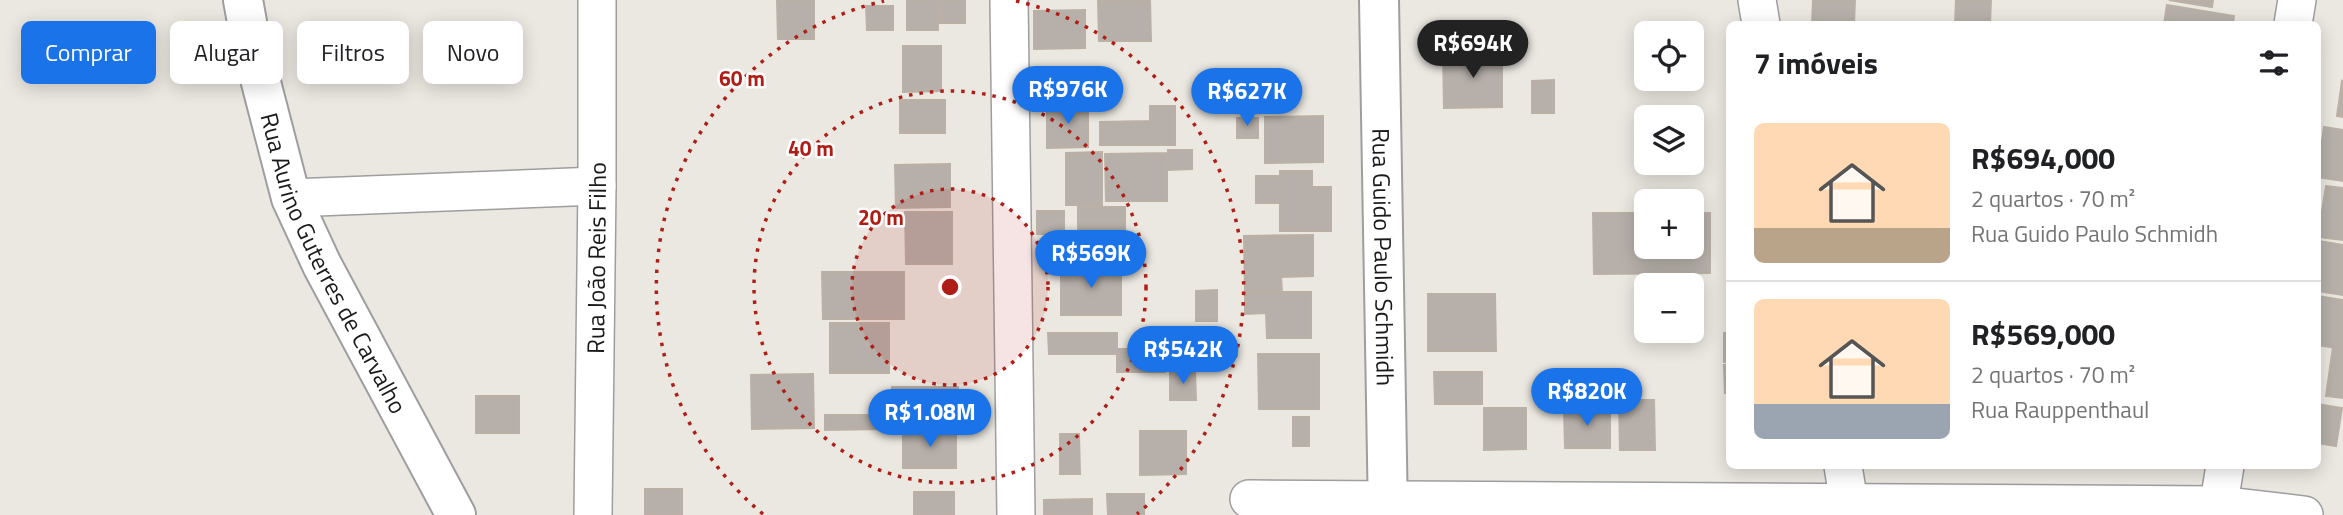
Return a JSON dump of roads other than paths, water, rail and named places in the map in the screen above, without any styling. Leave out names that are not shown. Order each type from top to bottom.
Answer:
[{"type":"street","name":"Rua Aurino Guterres de Carvalho","points":[[243,0],[251,44],[291,198],[322,265],[456,515]]},
{"type":"street","name":"Rua João Reis Filho","points":[[593,515],[597,0]]},
{"type":"street","points":[[1009,0],[1016,515]]},
{"type":"street","name":"Rua Guido Paulo Schmidh","points":[[1379,0],[1388,508]]},
{"type":"street","points":[[1757,0],[1760,21]]},
{"type":"street","points":[[2294,21],[2297,0]]},
{"type":"street","points":[[291,198],[597,186]]},
{"type":"street","points":[[1845,469],[1865,507]]},
{"type":"street","points":[[2218,510],[2225,469]]},
{"type":"street","points":[[1249,499],[1388,508],[1865,507],[2218,510],[2304,515]]}]
